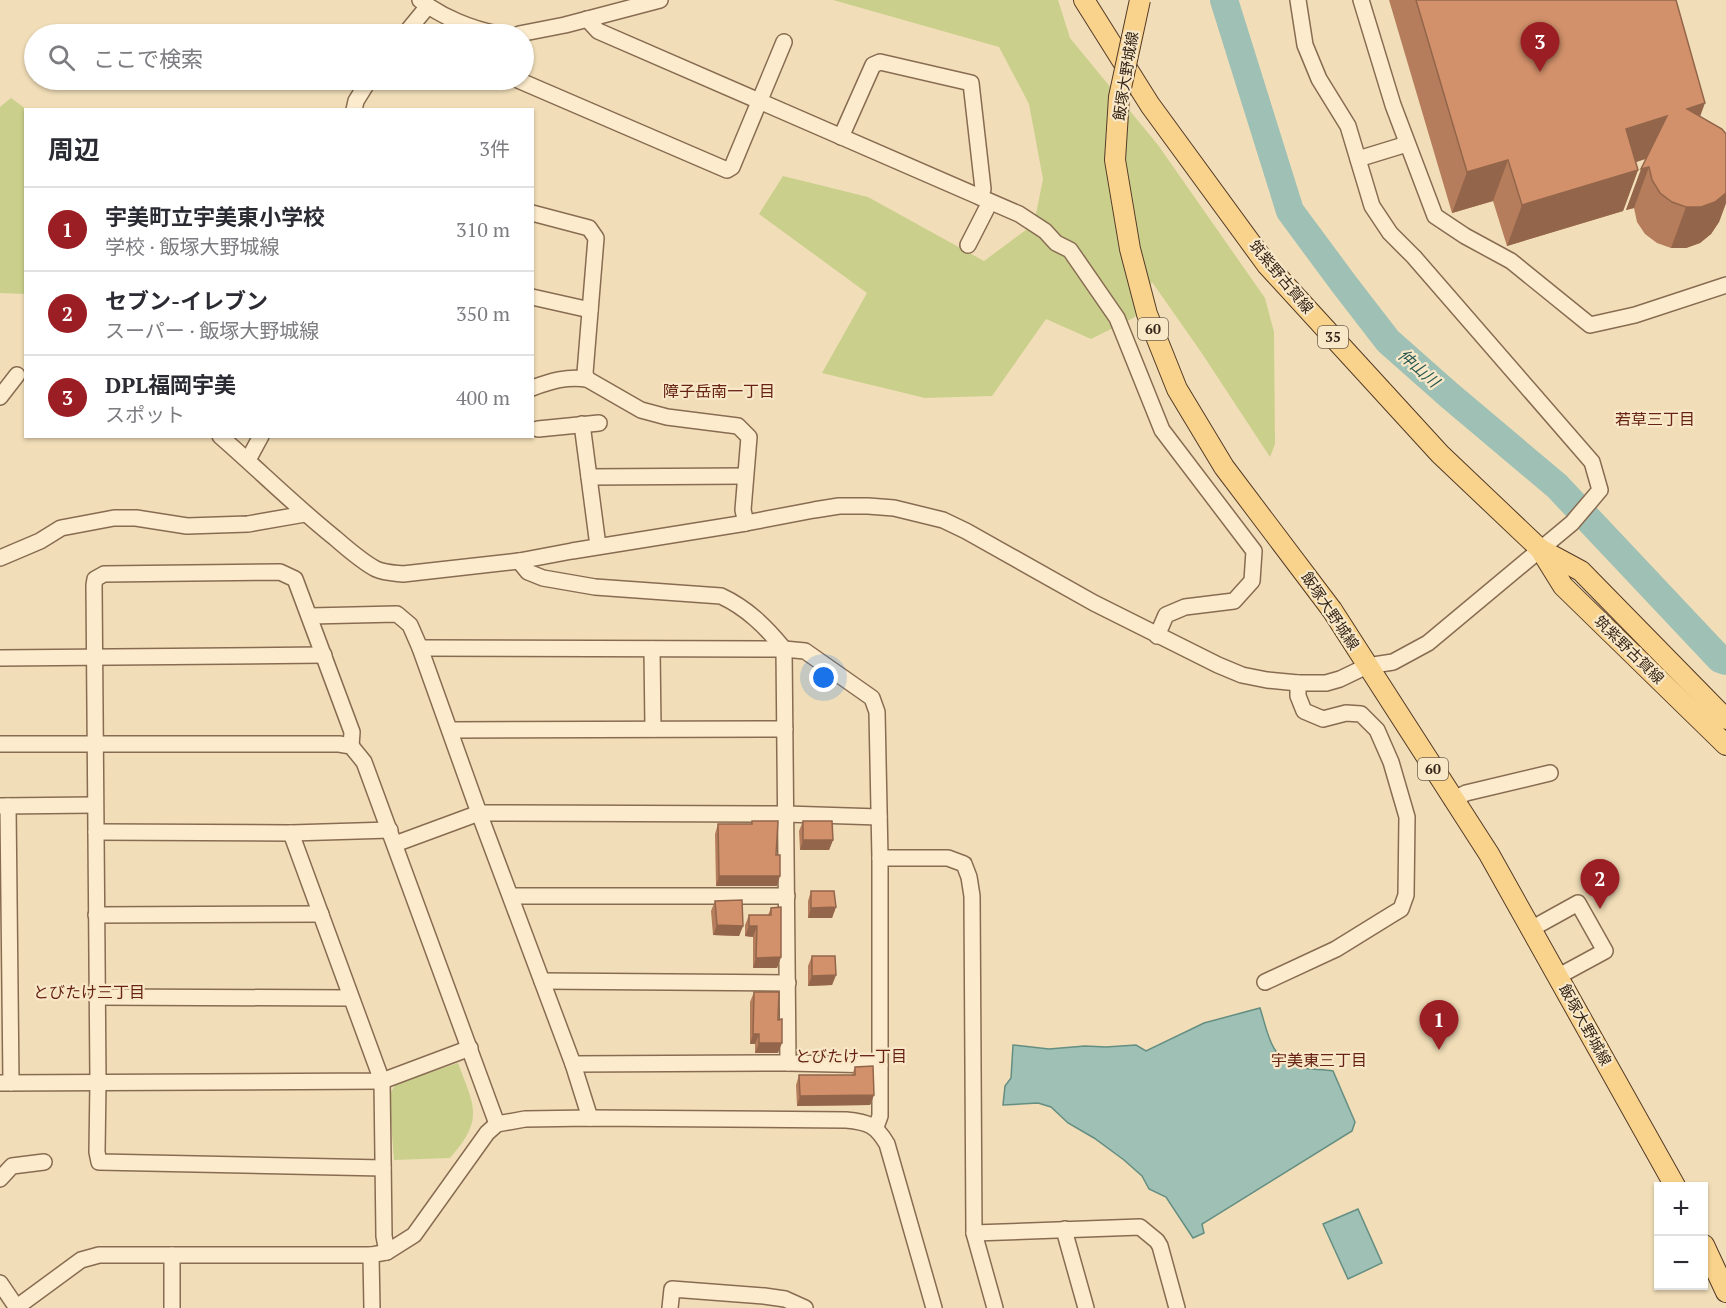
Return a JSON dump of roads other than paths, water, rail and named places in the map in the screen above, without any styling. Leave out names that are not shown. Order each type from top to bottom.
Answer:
[{"type":"main road","name":"筑紫野古賀線","points":[[1084,0],[1150,105],[1267,265],[1440,454],[1540,549],[1563,586],[1726,745]]},
{"type":"main road","name":"飯塚大野城線","points":[[1140,0],[1119,97],[1115,160],[1130,249],[1147,314],[1177,389],[1224,467],[1332,610],[1489,855],[1674,1182]]},
{"type":"main road","name":"筑紫野古賀線","points":[[1540,549],[1581,571],[1726,719]]},
{"type":"main road","points":[[1708,1254],[1726,1292]]},
{"type":"street","points":[[534,31],[660,0]]},
{"type":"street","points":[[222,438],[305,514],[363,561],[378,570],[391,573],[403,574],[519,561],[839,506],[894,508],[943,520],[966,531],[1157,636],[1242,675],[1298,683],[1326,682],[1340,679],[1367,666],[1393,662],[1428,642],[1572,523],[1600,490],[1592,462],[1414,257],[1390,233],[1372,206],[1348,126],[1319,79],[1305,45],[1298,0]]},
{"type":"street","points":[[1361,0],[1393,105],[1435,216],[1465,236],[1511,261],[1590,325],[1635,315],[1726,285]]},
{"type":"street","points":[[411,24],[424,3],[465,24]]},
{"type":"street","points":[[587,19],[598,32],[1019,214],[1045,231],[1056,243],[1070,250],[1117,318],[1162,430],[1254,551],[1252,581],[1234,601],[1185,607],[1166,615],[1157,636]]},
{"type":"street","points":[[534,87],[727,170],[732,167],[784,42]]},
{"type":"street","points":[[841,137],[873,65],[880,62],[970,83],[985,199],[968,245]]},
{"type":"street","points":[[354,108],[363,90]]},
{"type":"street","points":[[1358,159],[1407,144]]},
{"type":"street","points":[[534,214],[589,228],[596,238],[585,373],[587,379]]},
{"type":"street","points":[[534,297],[590,310]]},
{"type":"street","points":[[0,379],[21,374]]},
{"type":"street","points":[[0,398],[21,374]]},
{"type":"street","points":[[534,387],[555,380],[574,377],[587,379],[641,410],[667,417],[738,426],[749,437],[743,510],[746,522]]},
{"type":"street","points":[[538,429],[598,423]]},
{"type":"street","points":[[582,424],[598,546]]},
{"type":"street","points":[[248,460],[260,438]]},
{"type":"street","points":[[589,477],[745,476]]},
{"type":"street","points":[[0,558],[40,541],[61,528],[114,518],[136,518],[188,526],[248,524],[305,514]]},
{"type":"street","points":[[519,561],[528,572],[543,578],[595,587],[721,596],[756,619],[770,631],[784,649],[788,1063]]},
{"type":"street","points":[[351,746],[352,732],[295,579],[280,572],[104,574],[95,579],[97,1152],[99,1162],[383,1168]]},
{"type":"street","points":[[310,616],[397,614],[410,626],[573,1064],[590,1118]]},
{"type":"street","points":[[420,648],[784,649],[805,651],[872,699],[877,712],[880,858],[880,1116],[876,1127]]},
{"type":"street","points":[[652,649],[653,729]]},
{"type":"street","points":[[0,658],[324,655]]},
{"type":"street","points":[[1265,982],[1336,949],[1401,909],[1406,895],[1407,817],[1390,762],[1377,730],[1361,714],[1346,713],[1323,720],[1304,711],[1298,696],[1298,683]]},
{"type":"street","points":[[450,730],[785,729]]},
{"type":"street","points":[[0,744],[339,744],[351,746],[364,762],[497,1124]]},
{"type":"street","points":[[1452,800],[1466,794],[1550,773]]},
{"type":"street","points":[[95,805],[4,806],[5,1083],[382,1081],[470,1048]]},
{"type":"street","points":[[96,832],[291,833],[392,837],[479,813],[786,814],[879,817]]},
{"type":"street","points":[[291,833],[382,1081],[384,1236],[387,1252]]},
{"type":"street","points":[[880,858],[948,858],[964,864],[969,877],[972,896],[974,1233],[995,1308]]},
{"type":"street","points":[[511,896],[787,896]]},
{"type":"street","points":[[1531,929],[1578,903],[1605,951],[1557,977]]},
{"type":"street","points":[[96,915],[321,914]]},
{"type":"street","points":[[542,981],[788,983]]},
{"type":"street","points":[[97,997],[351,998]]},
{"type":"street","points":[[573,1064],[880,1065]]},
{"type":"street","points":[[0,1282],[17,1308],[81,1260],[99,1255],[371,1255],[387,1252],[414,1235],[481,1141],[497,1124],[525,1119],[590,1118],[846,1120],[863,1122],[876,1127],[887,1143],[934,1308]]},
{"type":"street","points":[[0,1179],[12,1166],[44,1162]]},
{"type":"street","points":[[974,1233],[1140,1227],[1160,1246],[1177,1308]]},
{"type":"street","points":[[1065,1229],[1086,1308]]},
{"type":"street","points":[[172,1255],[172,1308]]},
{"type":"street","points":[[371,1255],[372,1308]]},
{"type":"street","points":[[670,1308],[672,1288],[785,1299],[806,1308]]},
{"type":"water","points":[[1260,1008],[1271,1042],[1280,1057],[1299,1067],[1333,1071],[1355,1122],[1352,1131],[1202,1224],[1204,1233],[1193,1238],[1166,1197],[1149,1189],[1142,1176],[1124,1160],[1094,1138],[1068,1123],[1051,1107],[1038,1103],[1003,1105],[1005,1086],[1011,1078],[1013,1045],[1049,1049],[1136,1045],[1146,1051],[1204,1023]]},
{"type":"water","points":[[1358,1209],[1382,1263],[1348,1279],[1323,1224]]},
{"type":"waterway","name":"仲山川","points":[[1224,0],[1290,211],[1344,284],[1388,341],[1557,486],[1720,659],[1726,661]]},
{"type":"place","name":"DPL福岡宇美","points":[[1540,72]]},
{"type":"place","name":"セブン-イレブン","points":[[1600,909]]},
{"type":"place","name":"宇美町立宇美東小学校","points":[[1439,1050]]},
{"type":"district","name":"障子岳南一丁目","points":[[719,391]]},
{"type":"district","name":"若草三丁目","points":[[1655,419]]},
{"type":"district","name":"とびたけ三丁目","points":[[89,992]]},
{"type":"district","name":"とびたけ一丁目","points":[[851,1056]]},
{"type":"district","name":"宇美東三丁目","points":[[1319,1060]]}]
